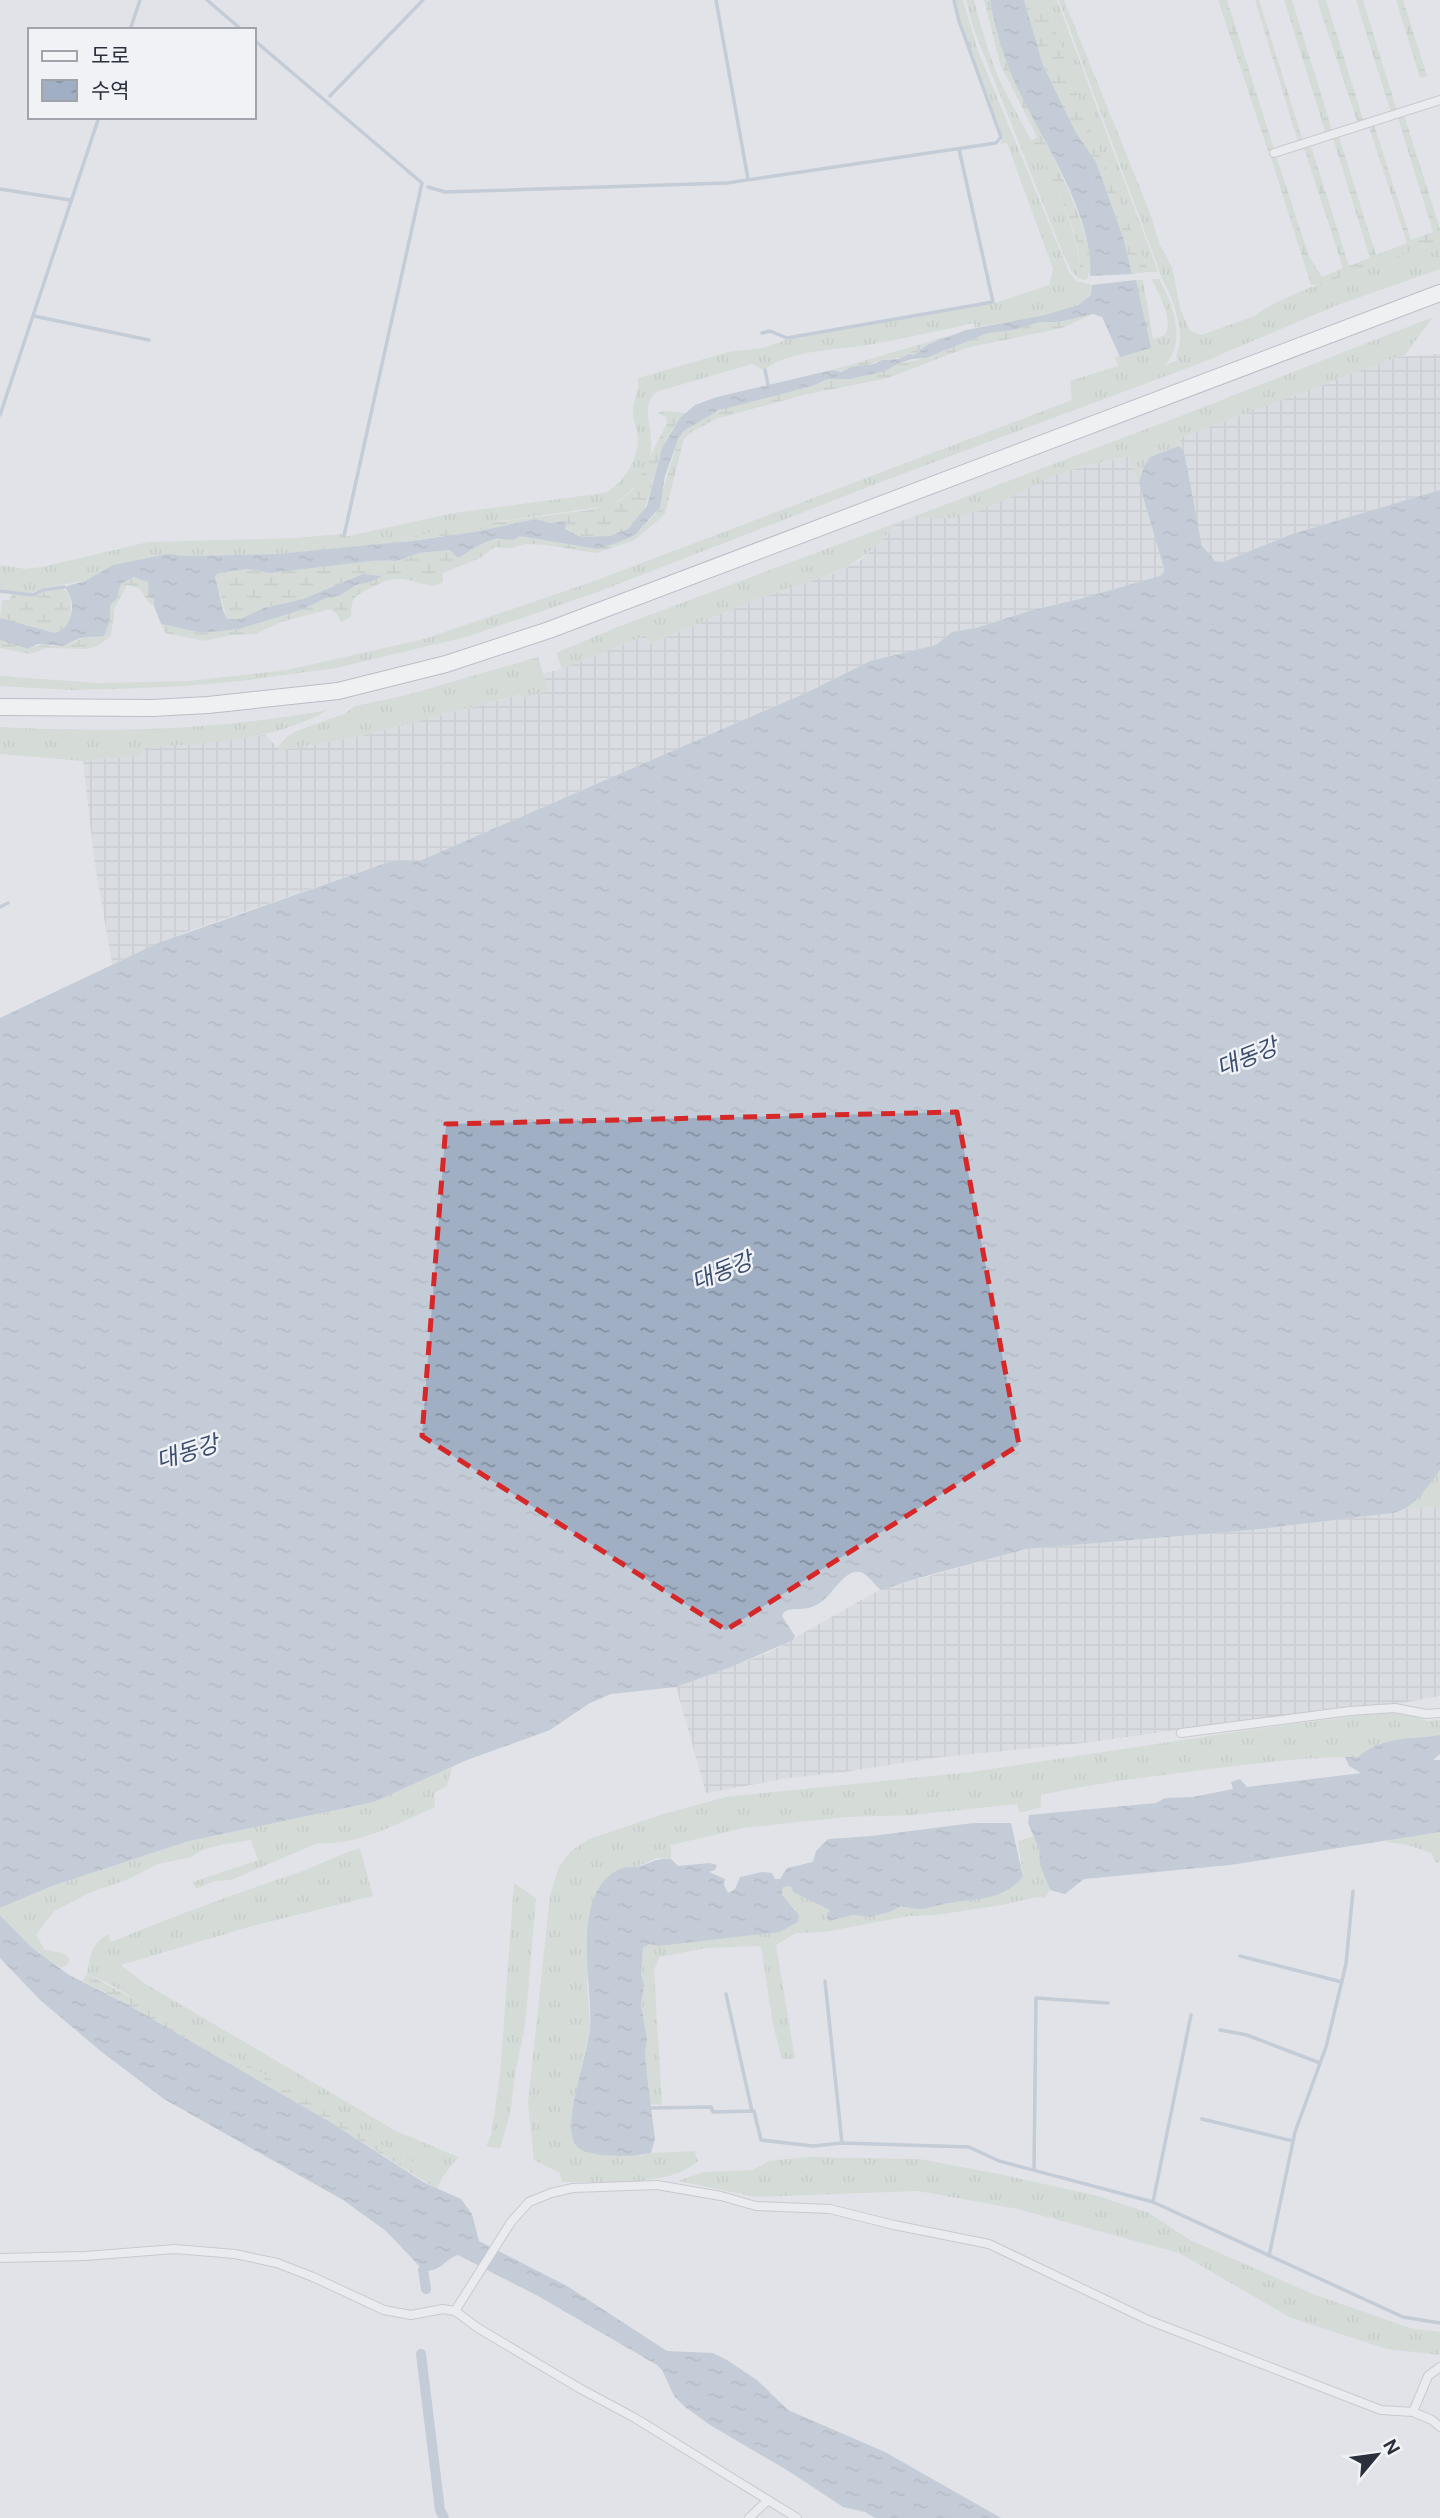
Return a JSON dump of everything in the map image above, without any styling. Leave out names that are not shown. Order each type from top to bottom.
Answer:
[{"type":"highway","points":[[0,707],[152,708],[256,701],[338,691],[446,664],[549,630],[1440,293]]},
{"type":"street","points":[[1275,153],[1440,100]]},
{"type":"street","points":[[1181,1733],[1350,1711],[1395,1708],[1426,1714],[1440,1713]]},
{"type":"street","points":[[455,2311],[511,2222],[529,2202],[573,2188],[657,2185],[721,2196],[756,2206],[830,2209],[989,2244],[1148,2320],[1381,2410],[1413,2413],[1432,2420],[1440,2427]]},
{"type":"street","points":[[0,2258],[85,2256],[175,2249],[236,2254],[276,2263],[384,2309],[411,2315],[443,2309],[455,2311],[478,2328],[635,2418],[797,2518]]},
{"type":"street","points":[[1413,2413],[1428,2376],[1440,2367]]},
{"type":"street","points":[[749,2518],[768,2500]]},
{"type":"highlighted area","points":[[957,1112],[1019,1445],[726,1630],[422,1436],[446,1124]]},
{"type":"shaded area","points":[[1440,354],[1440,490],[1292,534],[1223,562],[1215,561],[1208,554],[1202,546],[1184,451],[1179,446],[1180,438],[1397,357]]},
{"type":"shaded area","points":[[1129,456],[1164,568],[1160,576],[976,628],[952,632],[936,645],[870,661],[810,691],[412,864],[392,861],[186,932],[112,964],[94,858],[83,761],[141,755],[145,748],[265,735],[280,750],[358,737],[522,694],[523,698],[548,691],[543,673],[562,669],[646,635],[650,644],[757,599],[834,573],[860,561],[896,523],[915,516],[928,519],[1001,501],[1062,472]]},
{"type":"shaded area","points":[[1440,1507],[1440,1696],[1402,1703],[1333,1708],[1092,1742],[933,1758],[783,1779],[706,1793],[676,1687],[770,1652],[879,1590],[1026,1549],[1251,1530],[1393,1513],[1407,1508]]},
{"type":"green space","points":[[956,0],[963,0],[978,51],[1069,272],[1076,281],[1092,285],[1091,295],[1082,302],[1054,313],[1020,320],[975,328],[974,323],[873,344],[802,354],[764,370],[752,364],[656,392],[648,408],[651,449],[646,470],[634,488],[607,506],[460,527],[361,547],[277,554],[168,554],[85,581],[47,587],[31,593],[0,589],[0,565],[25,569],[42,567],[148,542],[296,538],[342,534],[344,537],[454,513],[604,493],[623,478],[636,454],[638,438],[633,411],[638,378],[728,352],[763,348],[786,340],[995,303],[1049,285],[1053,269],[1007,143],[1000,144],[1003,137],[960,20]]},
{"type":"green space","points":[[966,0],[974,0],[996,72],[1049,175],[1073,231],[1078,257],[1078,278],[1071,271],[1059,244],[973,27]]},
{"type":"green space","points":[[984,0],[990,0],[1011,72],[1077,210],[1087,240],[1091,264],[1086,280],[1078,278],[1077,244],[1065,208],[1031,141],[1037,137],[1000,64]]},
{"type":"green space","points":[[1024,0],[1045,0],[1082,109],[1149,272],[1132,274],[1123,237],[1096,162],[1075,131],[1043,65]]},
{"type":"green space","points":[[1045,0],[1057,0],[1158,272],[1149,272],[1082,109]]},
{"type":"green space","points":[[1059,0],[1064,0],[1150,213],[1160,245],[1172,267],[1181,311],[1190,331],[1201,335],[1255,316],[1275,303],[1307,289],[1440,240],[1440,269],[1335,306],[1201,363],[881,482],[595,593],[466,637],[336,668],[241,681],[186,686],[68,690],[0,686],[0,676],[98,683],[189,681],[287,670],[424,639],[589,583],[1072,400],[1070,381],[1118,366],[1115,357],[1150,348],[1136,280],[1143,280],[1153,339],[1165,335],[1168,322],[1152,279],[1159,279],[1176,322],[1175,345],[1165,365],[1178,360],[1176,356],[1180,337],[1174,306]]},
{"type":"green space","points":[[1218,0],[1227,0],[1274,149],[1268,151]]},
{"type":"green space","points":[[1255,0],[1259,0],[1303,141],[1298,142]]},
{"type":"green space","points":[[1284,0],[1292,0],[1333,133],[1326,134]]},
{"type":"green space","points":[[1317,0],[1326,0],[1364,122],[1358,124]]},
{"type":"green space","points":[[1356,0],[1363,0],[1397,111],[1391,113]]},
{"type":"green space","points":[[1396,0],[1403,0],[1427,76],[1420,78]]},
{"type":"green space","points":[[1404,115],[1440,229],[1440,240],[1320,285],[1311,285],[1271,158],[1276,156],[1309,256],[1322,277],[1343,268],[1304,148],[1311,146],[1349,266],[1370,258],[1333,138],[1339,137],[1376,255],[1407,243],[1369,127],[1374,125],[1411,240],[1433,232],[1398,118]]},
{"type":"green space","points":[[1093,314],[1062,328],[966,348],[888,378],[803,395],[716,419],[684,438],[665,514],[635,540],[596,553],[547,545],[495,547],[480,558],[443,573],[443,582],[438,585],[395,579],[370,588],[354,599],[351,617],[341,622],[337,614],[330,609],[281,622],[256,634],[232,635],[204,641],[165,633],[161,624],[202,633],[239,629],[301,610],[326,598],[339,596],[356,585],[371,582],[381,576],[363,574],[303,599],[264,608],[240,619],[227,619],[215,576],[218,573],[246,569],[271,573],[380,560],[396,561],[419,553],[450,550],[458,558],[486,543],[519,536],[597,549],[640,530],[656,513],[679,437],[703,418],[727,407],[812,386],[828,379],[926,358],[988,333]]},
{"type":"green space","points":[[1433,317],[1404,356],[1180,438],[1179,446],[1150,457],[1139,483],[1128,456],[1067,471],[971,514],[933,519],[915,516],[1173,419]]},
{"type":"green space","points":[[956,334],[922,348],[914,355],[851,369],[832,370]]},
{"type":"green space","points":[[658,413],[686,413],[675,425],[664,445],[646,505],[630,527],[618,534],[602,537],[582,536],[565,528],[567,521],[550,523],[536,519],[474,532],[361,547],[460,527],[590,510],[620,501],[634,489],[667,423],[666,417]]},
{"type":"green space","points":[[896,523],[866,554],[832,573],[755,600],[650,644],[646,635],[562,669],[556,653],[615,628]]},
{"type":"green space","points":[[134,577],[148,582],[149,597],[154,599],[154,606],[139,588],[127,585],[115,607],[111,636],[99,645],[88,649],[46,648],[30,654],[0,648],[0,640],[28,649],[61,646],[93,638],[110,605],[116,600],[121,584]]},
{"type":"green space","points":[[62,589],[69,592],[71,611],[68,622],[61,631],[55,633],[0,618],[2,600],[10,600],[12,594],[31,595]]},
{"type":"green space","points":[[538,657],[548,691],[523,698],[521,694],[358,737],[280,750],[276,748],[289,735],[344,714],[355,706],[407,695]]},
{"type":"green space","points":[[328,710],[307,721],[262,735],[145,748],[141,755],[83,761],[0,754],[0,727],[124,730],[205,726]]},
{"type":"green space","points":[[1440,1470],[1440,1507],[1407,1508]]},
{"type":"green space","points":[[1403,1712],[1427,1721],[1440,1720],[1440,1735],[1387,1742],[1358,1757],[1260,1763],[1081,1787],[1041,1795],[1041,1807],[1020,1813],[1017,1804],[913,1815],[846,1817],[744,1828],[671,1845],[671,1859],[657,1858],[635,1867],[589,1959],[587,1984],[590,2029],[576,2092],[572,2138],[641,2156],[694,2151],[698,2161],[686,2170],[652,2179],[562,2182],[560,2173],[534,2160],[528,2103],[550,1895],[559,1867],[571,1851],[589,1839],[660,1815],[726,1797],[971,1772],[1255,1729]]},
{"type":"green space","points":[[452,1767],[447,1786],[434,1793],[435,1807],[378,1832],[348,1841],[318,1843],[231,1880],[215,1881],[196,1889],[193,1882],[258,1860],[251,1840],[220,1845],[202,1850],[191,1857],[158,1864],[54,1911],[36,1935],[45,1950],[64,1953],[69,1958],[69,1963],[61,1968],[30,1946],[0,1915],[0,1908],[52,1886],[189,1841],[374,1802]]},
{"type":"green space","points":[[1440,1832],[1440,1862],[1436,1863],[1431,1853],[1408,1845],[1387,1842],[1389,1839]]},
{"type":"green space","points":[[1034,1836],[1039,1849],[1040,1865],[1050,1890],[1045,1898],[1037,1897],[936,1915],[909,1916],[824,1932],[796,1933],[776,1945],[795,2059],[782,2059],[773,2025],[761,1946],[706,1948],[660,1957],[654,1969],[662,2105],[650,2104],[645,2054],[647,2039],[641,2005],[644,1985],[641,1974],[642,1949],[649,1944],[779,1932],[796,1909],[786,1903],[782,1894],[783,1887],[791,1886],[793,1892],[831,1910],[829,1921],[853,1915],[871,1917],[901,1906],[921,1909],[989,1898],[1007,1891],[1023,1877],[1018,1841]]},
{"type":"green space","points":[[360,1848],[373,1896],[252,1926],[121,1965],[144,1983],[396,2131],[458,2157],[442,2178],[358,2132],[106,1982],[87,1974],[92,1951],[108,1934],[111,1942]]},
{"type":"green space","points":[[514,1883],[536,1898],[525,2026],[510,2114],[500,2149],[486,2146],[491,2135],[500,2075]]},
{"type":"green space","points":[[87,1974],[193,2031],[358,2132],[442,2178],[437,2189],[330,2122],[82,1981]]},
{"type":"green space","points":[[808,2157],[919,2159],[1098,2196],[1149,2213],[1190,2240],[1313,2294],[1410,2328],[1440,2332],[1440,2355],[1387,2349],[1291,2318],[1179,2253],[1018,2209],[918,2191],[756,2197],[678,2181],[704,2172],[752,2170],[769,2161]]},
{"type":"water","points":[[990,0],[1024,0],[1043,65],[1075,131],[1096,162],[1123,237],[1132,274],[1090,276],[1089,253],[1076,204],[1012,76],[1000,44]]},
{"type":"water","points":[[1136,280],[1151,348],[1120,357],[1102,317],[1093,314],[988,333],[926,358],[897,364],[885,371],[850,379],[828,379],[812,386],[719,410],[685,430],[679,437],[665,476],[660,507],[635,535],[616,543],[597,549],[519,536],[514,540],[491,540],[458,558],[450,550],[419,553],[396,561],[380,560],[271,573],[246,569],[218,573],[215,576],[227,619],[240,619],[264,608],[303,599],[363,574],[382,576],[301,610],[239,629],[202,633],[161,624],[154,599],[149,597],[148,582],[134,577],[121,584],[116,600],[110,605],[110,620],[104,636],[80,638],[63,646],[38,644],[28,649],[0,640],[0,618],[55,633],[66,626],[72,613],[71,599],[64,587],[85,581],[113,565],[168,554],[277,554],[411,541],[536,519],[550,523],[567,521],[565,529],[579,536],[610,536],[628,529],[647,506],[662,448],[680,418],[695,405],[717,397],[832,370],[841,372],[851,367],[914,355],[927,345],[966,330],[1045,315],[1078,305],[1091,295],[1092,285]]},
{"type":"water","name":"대동강","points":[[1179,446],[1184,451],[1202,546],[1215,561],[1223,562],[1292,534],[1440,490],[1440,1470],[1425,1490],[1414,1502],[1393,1513],[1251,1530],[1026,1549],[881,1590],[866,1575],[855,1572],[815,1606],[784,1612],[782,1616],[795,1636],[793,1640],[731,1667],[676,1687],[611,1694],[590,1703],[550,1730],[467,1760],[374,1802],[189,1841],[52,1886],[0,1908],[0,1018],[158,943],[392,861],[424,859],[810,691],[870,661],[936,645],[952,632],[976,628],[1160,576],[1164,568],[1139,483],[1150,457]]},
{"type":"water","points":[[1440,1735],[1440,1754],[1433,1760],[1440,1760],[1440,1832],[1230,1865],[1084,1879],[1065,1894],[1050,1890],[1040,1865],[1039,1849],[1028,1823],[1029,1815],[1156,1803],[1165,1798],[1193,1797],[1233,1789],[1231,1782],[1240,1779],[1247,1787],[1361,1773],[1349,1766],[1345,1757],[1358,1757],[1387,1742]]},
{"type":"water","points":[[973,1823],[1011,1823],[1023,1877],[1015,1885],[998,1894],[926,1908],[901,1906],[870,1917],[853,1915],[829,1921],[827,1917],[830,1910],[793,1892],[791,1886],[783,1887],[782,1895],[799,1915],[798,1922],[779,1932],[658,1946],[649,1944],[643,1948],[641,1974],[644,1985],[641,2005],[647,2039],[645,2054],[655,2139],[651,2153],[623,2156],[599,2154],[580,2149],[575,2144],[572,2134],[574,2105],[590,2028],[587,1964],[589,1918],[594,1897],[604,1881],[622,1868],[671,1859],[678,1866],[710,1863],[717,1865],[715,1870],[709,1872],[725,1879],[724,1885],[728,1893],[735,1889],[740,1877],[762,1872],[772,1873],[775,1879],[780,1879],[787,1868],[813,1862],[816,1851],[828,1839]]},
{"type":"water","points":[[0,1915],[30,1946],[69,1975],[130,2006],[330,2122],[425,2183],[461,2199],[472,2214],[479,2241],[567,2286],[667,2351],[713,2353],[727,2360],[757,2380],[788,2410],[885,2452],[1001,2518],[875,2518],[865,2512],[843,2507],[685,2407],[674,2396],[657,2365],[538,2296],[458,2255],[438,2268],[423,2270],[386,2231],[343,2200],[164,2099],[103,2053],[40,2000],[0,1958]]},
{"type":"waterway","points":[[131,28],[140,0]]},
{"type":"waterway","points":[[207,0],[240,28]]},
{"type":"waterway","points":[[330,96],[423,0]]},
{"type":"waterway","points":[[716,0],[748,179]]},
{"type":"waterway","points":[[428,187],[445,192],[727,183],[996,143],[1001,137],[954,0]]},
{"type":"waterway","points":[[256,42],[422,183],[344,536]]},
{"type":"waterway","points":[[0,415],[98,119]]},
{"type":"waterway","points":[[762,333],[770,331],[787,338],[993,302],[959,149]]},
{"type":"waterway","points":[[0,189],[70,200]]},
{"type":"waterway","points":[[34,316],[149,340]]},
{"type":"waterway","points":[[765,370],[768,385]]},
{"type":"waterway","points":[[0,591],[33,595],[43,590],[64,587]]},
{"type":"waterway","points":[[0,907],[8,903]]},
{"type":"waterway","points":[[1269,2256],[1295,2132],[1326,2047],[1346,1964],[1353,1891]]},
{"type":"waterway","points":[[1240,1956],[1342,1982]]},
{"type":"waterway","points":[[825,1981],[842,2143]]},
{"type":"waterway","points":[[726,1994],[752,2111]]},
{"type":"waterway","points":[[1034,2170],[1036,1998],[1108,2003]]},
{"type":"waterway","points":[[1153,2202],[1191,2015]]},
{"type":"waterway","points":[[1220,2030],[1247,2035],[1320,2063]]},
{"type":"waterway","points":[[651,2108],[711,2107],[713,2112],[754,2111],[761,2140],[813,2146],[842,2143],[969,2147],[999,2161],[1153,2202],[1403,2317],[1440,2323]]},
{"type":"waterway","points":[[1202,2119],[1293,2141]]},
{"type":"waterway","points":[[423,2270],[426,2289]]},
{"type":"waterway","points":[[421,2354],[440,2510],[444,2518]]}]
